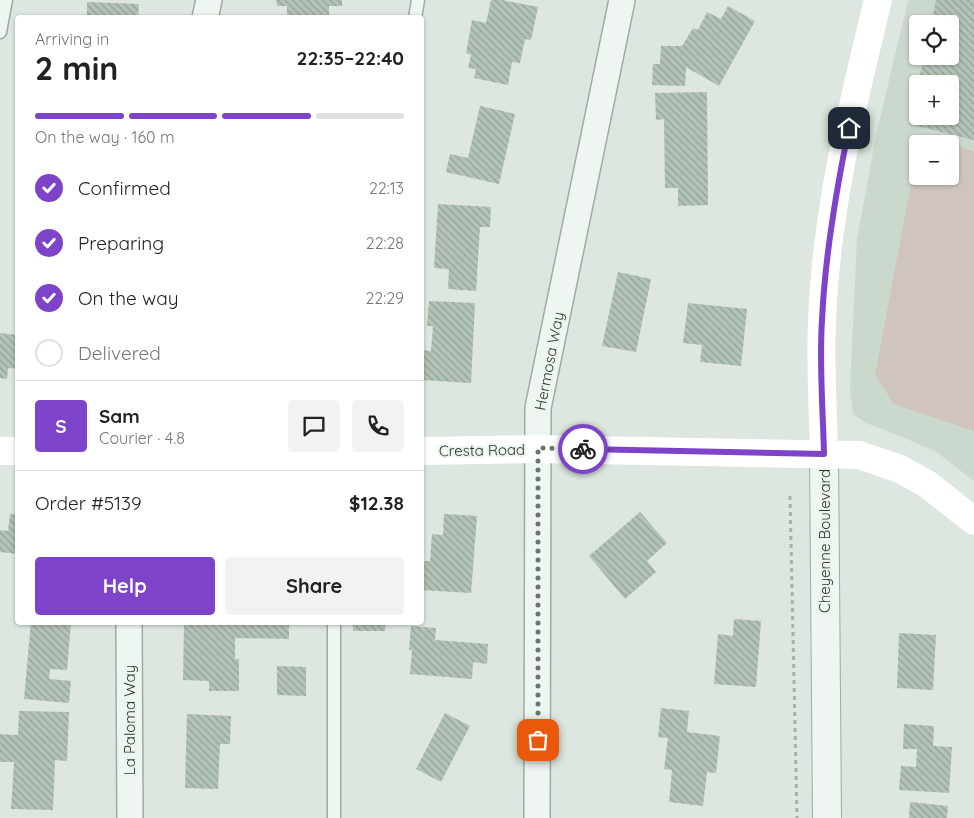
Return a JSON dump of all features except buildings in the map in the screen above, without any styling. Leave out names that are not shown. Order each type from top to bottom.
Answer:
[{"type":"main road","name":"Cheyenne Boulevard","points":[[824,454],[822,322],[827,252],[837,185],[878,0]]},
{"type":"main road","name":"Cresta Road","points":[[424,451],[538,448],[859,455],[900,469],[927,484],[974,521]]},
{"type":"main road","points":[[0,451],[15,451]]},
{"type":"street","points":[[206,15],[209,0]]},
{"type":"street","name":"Hermosa Way","points":[[537,818],[538,408],[622,0]]},
{"type":"street","name":"Cheyenne Boulevard","points":[[824,454],[826,818]]},
{"type":"street","name":"La Paloma Way","points":[[129,625],[130,818]]},
{"type":"lane","points":[[0,32],[6,0]]},
{"type":"lane","points":[[416,15],[418,0]]},
{"type":"lane","points":[[334,625],[334,818]]},
{"type":"path","points":[[790,496],[797,818]]},
{"type":"shaded area","points":[[908,0],[974,0],[974,481],[935,451],[866,423],[853,414],[850,388],[857,239],[877,131]]},
{"type":"shaded area","points":[[959,146],[974,152],[974,431],[894,404],[875,375],[911,185],[959,185]]},
{"type":"way so far","points":[[538,740],[538,448],[583,449]]},
{"type":"route","points":[[583,449],[824,454],[822,322],[827,252],[837,185],[849,128]]}]
